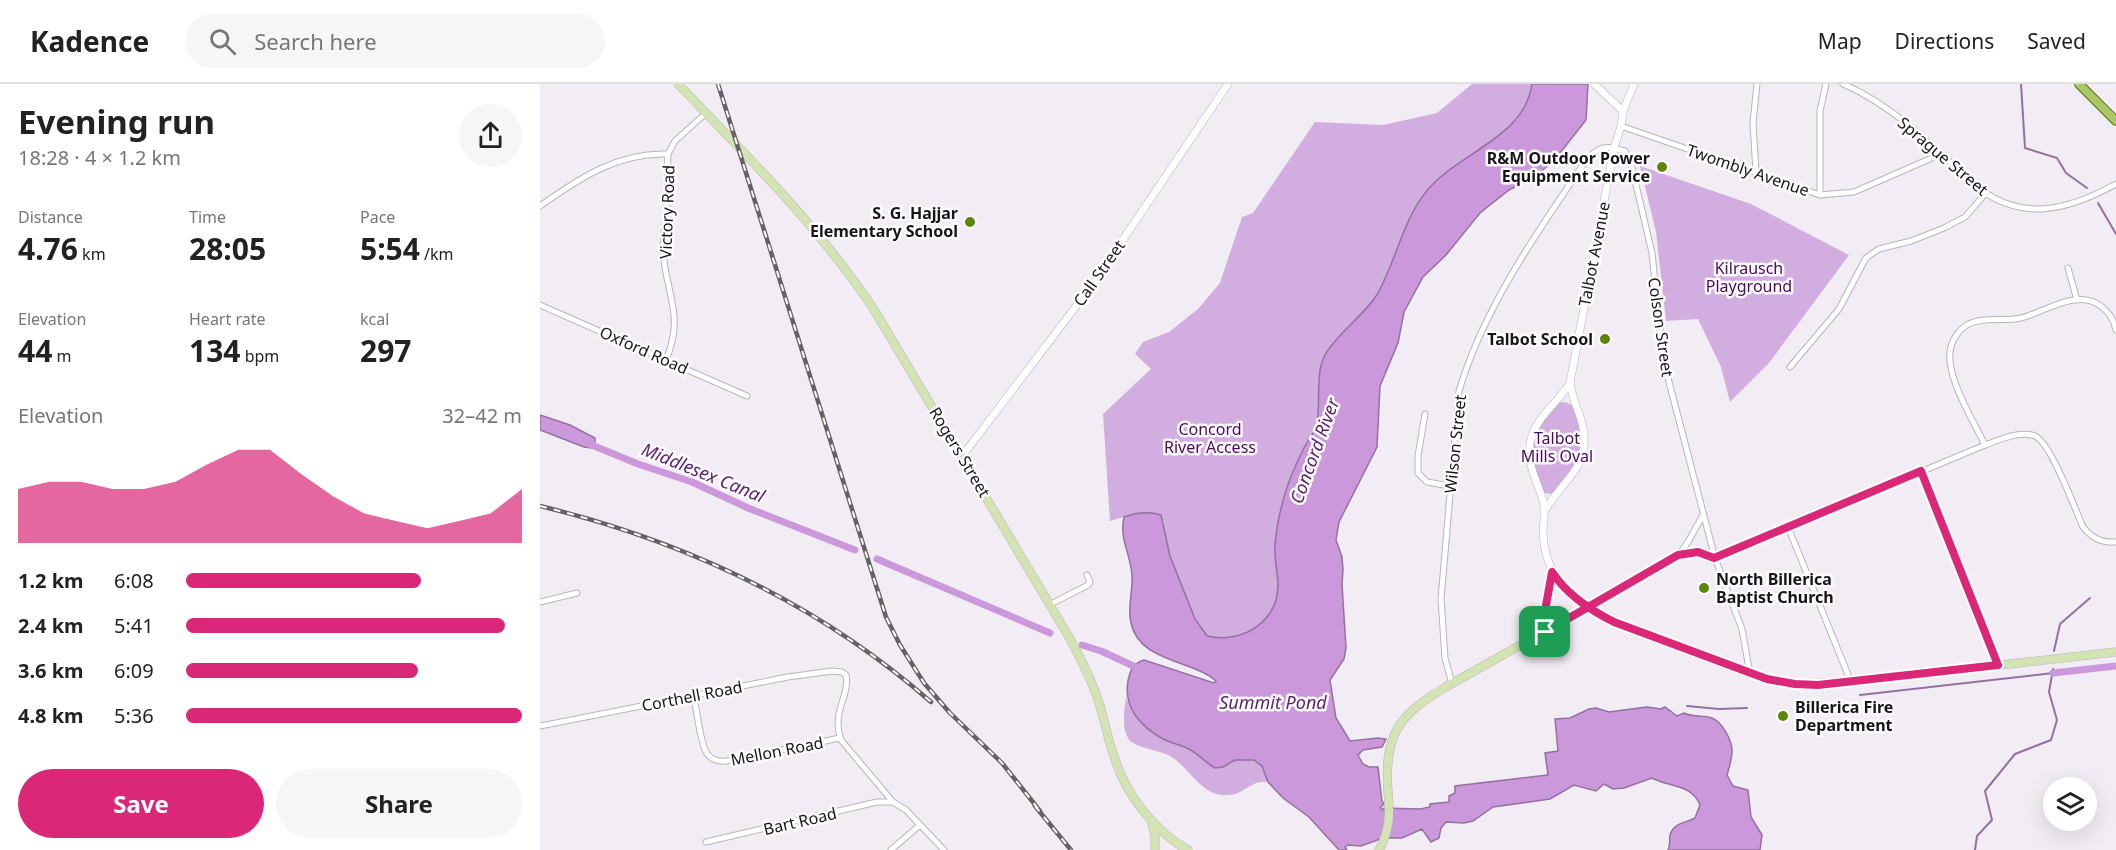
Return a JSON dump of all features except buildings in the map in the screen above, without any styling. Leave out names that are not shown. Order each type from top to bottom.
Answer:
[{"type":"main road","name":"Rogers Street","points":[[678,84],[787,199],[848,272],[891,336],[1051,604],[1077,652],[1095,691],[1110,746],[1121,775],[1150,820],[1186,850]]},
{"type":"main road","points":[[2079,84],[2116,121]]},
{"type":"main road","points":[[1379,850],[1389,824],[1387,764],[1395,731],[1404,718],[1416,706],[1452,684],[1588,607],[1632,630],[1750,674],[1795,684],[1851,682],[2116,652]]},
{"type":"main road","points":[[1150,820],[1155,836],[1155,850]]},
{"type":"main road","points":[[1172,850],[1186,850]]},
{"type":"street","name":"Call Street","points":[[963,455],[1093,284],[1228,84]]},
{"type":"street","points":[[1594,84],[1623,111]]},
{"type":"street","points":[[1621,126],[1623,111],[1634,84]]},
{"type":"street","points":[[1756,172],[1753,123],[1757,84]]},
{"type":"street","points":[[1820,195],[1820,111],[1826,84]]},
{"type":"street","name":"Sprague Street","points":[[1843,84],[1865,94],[1906,123],[1985,194],[2001,203],[2044,210],[2088,198],[2116,184]]},
{"type":"street","name":"Victory Road","points":[[666,360],[674,338],[675,318],[663,248],[668,154],[675,141],[706,114]]},
{"type":"street","name":"Twombly Avenue","points":[[1621,126],[1756,172],[1797,189],[1820,195],[1854,192],[1941,154]]},
{"type":"street","name":"Talbot Avenue","points":[[1545,510],[1574,475],[1583,452],[1583,427],[1570,383],[1614,148],[1621,126]]},
{"type":"street","name":"Wilson Street","points":[[1452,684],[1445,658],[1441,604],[1459,391],[1467,365],[1529,244],[1580,170],[1599,149],[1614,148]]},
{"type":"street","name":"Colson Street","points":[[1614,148],[1625,152],[1630,159],[1652,253],[1663,359],[1702,515],[1714,558],[1739,620],[1750,674]]},
{"type":"street","points":[[540,206],[576,181],[608,164],[639,155],[668,154]]},
{"type":"street","points":[[1790,367],[1839,309],[1866,258],[1879,249],[1911,241],[1965,217],[1985,194]]},
{"type":"street","points":[[2068,268],[2077,300]]},
{"type":"street","points":[[1984,445],[1953,376],[1949,361],[1950,349],[1958,332],[1967,325],[1981,321],[2018,319],[2077,300],[2091,300],[2098,304],[2112,318],[2116,330]]},
{"type":"street","name":"Oxford Road","points":[[540,305],[747,396]]},
{"type":"street","name":"Talbot Avenue","points":[[1545,632],[1543,622],[1552,572],[1544,542],[1545,510],[1529,460],[1531,440],[1543,416],[1570,383]]},
{"type":"street","points":[[1425,414],[1418,456],[1418,473],[1427,482],[1450,486]]},
{"type":"street","points":[[1588,607],[1678,555],[1698,552],[1714,558],[1984,445],[2013,436],[2035,436],[2047,447],[2083,527],[2091,537],[2116,542]]},
{"type":"street","points":[[1921,471],[1998,665]]},
{"type":"street","points":[[1678,555],[1688,542],[1702,515]]},
{"type":"street","points":[[1788,526],[1851,682]]},
{"type":"street","name":"Talbot Avenue","points":[[1552,572],[1568,591],[1588,607]]},
{"type":"street","points":[[1051,604],[1088,585],[1090,582],[1087,575]]},
{"type":"street","points":[[540,602],[577,593]]},
{"type":"street","name":"Corthell Road","points":[[540,726],[798,675],[832,671],[845,674],[847,684],[838,715],[840,738]]},
{"type":"street","name":"Mellon Road","points":[[693,696],[705,751],[714,760],[726,761],[840,738]]},
{"type":"street","points":[[840,738],[893,802],[906,810],[944,850]]},
{"type":"street","name":"Bart Road","points":[[706,842],[877,802],[893,802]]},
{"type":"street","points":[[891,850],[920,825]]},
{"type":"green space","name":"Concord River Access","points":[[1472,84],[1532,84],[1519,116],[1493,140],[1449,170],[1425,192],[1409,219],[1378,292],[1325,355],[1320,372],[1316,427],[1292,475],[1279,517],[1275,551],[1278,586],[1271,611],[1255,628],[1244,633],[1220,638],[1207,636],[1192,611],[1179,581],[1163,520],[1136,513],[1110,521],[1103,414],[1151,369],[1135,354],[1143,342],[1169,332],[1198,309],[1220,283],[1242,217],[1253,213],[1315,122],[1383,125],[1437,113]]},
{"type":"green space","name":"Kilrausch Playground","points":[[1640,166],[1751,204],[1849,255],[1769,363],[1730,402],[1721,367],[1698,319],[1666,321],[1656,232]]},
{"type":"green space","name":"Talbot Mills Oval","points":[[1562,402],[1575,409],[1579,417],[1583,436],[1582,454],[1575,469],[1553,494],[1545,493],[1538,488],[1531,470],[1533,432],[1557,404]]},
{"type":"green space","points":[[1126,696],[1129,705],[1208,764],[1230,764],[1235,760],[1254,760],[1262,766],[1268,782],[1255,784],[1241,792],[1229,795],[1213,793],[1206,789],[1170,756],[1141,747],[1128,738],[1124,717]]},
{"type":"water","points":[[1532,84],[1588,84],[1586,120],[1553,162],[1529,180],[1509,190],[1480,213],[1446,255],[1423,277],[1404,312],[1398,343],[1380,386],[1377,447],[1339,522],[1336,540],[1342,557],[1346,648],[1344,659],[1330,680],[1336,718],[1350,741],[1386,739],[1382,747],[1363,750],[1358,755],[1363,764],[1378,767],[1384,804],[1380,808],[1382,810],[1384,808],[1420,809],[1430,807],[1430,804],[1449,802],[1449,796],[1455,793],[1455,786],[1548,775],[1545,753],[1558,751],[1555,719],[1570,718],[1589,709],[1596,708],[1609,712],[1665,707],[1677,716],[1684,713],[1712,718],[1723,727],[1732,747],[1727,775],[1733,786],[1748,790],[1751,817],[1762,835],[1760,850],[1668,850],[1670,835],[1674,828],[1695,818],[1700,805],[1696,798],[1686,790],[1652,778],[1624,788],[1613,789],[1604,784],[1596,791],[1574,785],[1550,799],[1493,807],[1473,821],[1446,822],[1441,828],[1439,838],[1431,842],[1422,829],[1402,838],[1383,838],[1361,846],[1348,845],[1345,847],[1347,850],[1339,850],[1309,817],[1283,798],[1268,782],[1262,766],[1254,760],[1235,760],[1223,767],[1215,768],[1189,749],[1163,739],[1148,729],[1135,715],[1128,699],[1130,674],[1135,665],[1144,660],[1214,683],[1216,681],[1206,674],[1155,653],[1144,646],[1136,636],[1130,617],[1132,576],[1123,533],[1124,517],[1142,513],[1161,515],[1170,556],[1195,619],[1207,636],[1232,637],[1255,628],[1264,620],[1276,599],[1278,586],[1275,546],[1280,512],[1294,469],[1316,427],[1320,372],[1325,355],[1378,293],[1409,219],[1425,192],[1449,170],[1493,140],[1519,116]]},
{"type":"water","name":"Middlesex Canal","points":[[540,415],[570,425],[595,438],[595,442],[591,448],[584,447],[540,430]]},
{"type":"waterway","points":[[2021,84],[2025,148],[2057,158],[2066,173],[2087,188]]},
{"type":"waterway","points":[[2098,203],[2116,234]]},
{"type":"waterway","name":"Middlesex Canal","points":[[587,443],[638,464],[692,482],[748,508],[855,550]]},
{"type":"waterway","name":"Middlesex Canal","points":[[877,559],[1050,633]]},
{"type":"waterway","points":[[2054,651],[2060,624],[2090,598]]},
{"type":"waterway","name":"Middlesex Canal","points":[[1082,645],[1140,669]]},
{"type":"waterway","name":"Middlesex Canal","points":[[2053,673],[2116,666]]},
{"type":"waterway","points":[[1975,850],[1977,836],[1992,820],[1985,791],[2015,754],[2051,740],[2057,720],[2049,692],[2053,669]]},
{"type":"waterway","points":[[1860,695],[2053,673]]},
{"type":"waterway","points":[[1687,706],[1719,709],[1747,708]]},
{"type":"railway","points":[[718,84],[886,617],[900,645],[924,683],[950,713],[1002,763],[1040,811]]},
{"type":"railway","points":[[540,506],[594,520],[646,538],[748,580],[843,635],[931,702]]},
{"type":"railway","points":[[1035,806],[1071,850]]},
{"type":"place","name":"R&M Outdoor Power Equipment Service","points":[[1662,167]]},
{"type":"place","name":"S. G. Hajjar Elementary School","points":[[970,222]]},
{"type":"place","name":"Talbot School","points":[[1605,339]]},
{"type":"place","name":"North Billerica Baptist Church","points":[[1704,588]]},
{"type":"place","name":"Billerica Fire Department","points":[[1783,716]]},
{"type":"route","points":[[1545,632],[1543,622],[1552,572],[1563,587],[1577,599],[1582,603],[1588,607],[1595,612],[1614,622],[1767,679],[1818,685],[1998,665],[1921,471],[1714,558],[1698,552],[1678,555],[1588,607],[1545,632]]},
{"type":"water label","name":"Concord River","points":[[1315,451]]},
{"type":"water label","name":"Summit Pond","points":[[1273,703]]}]
